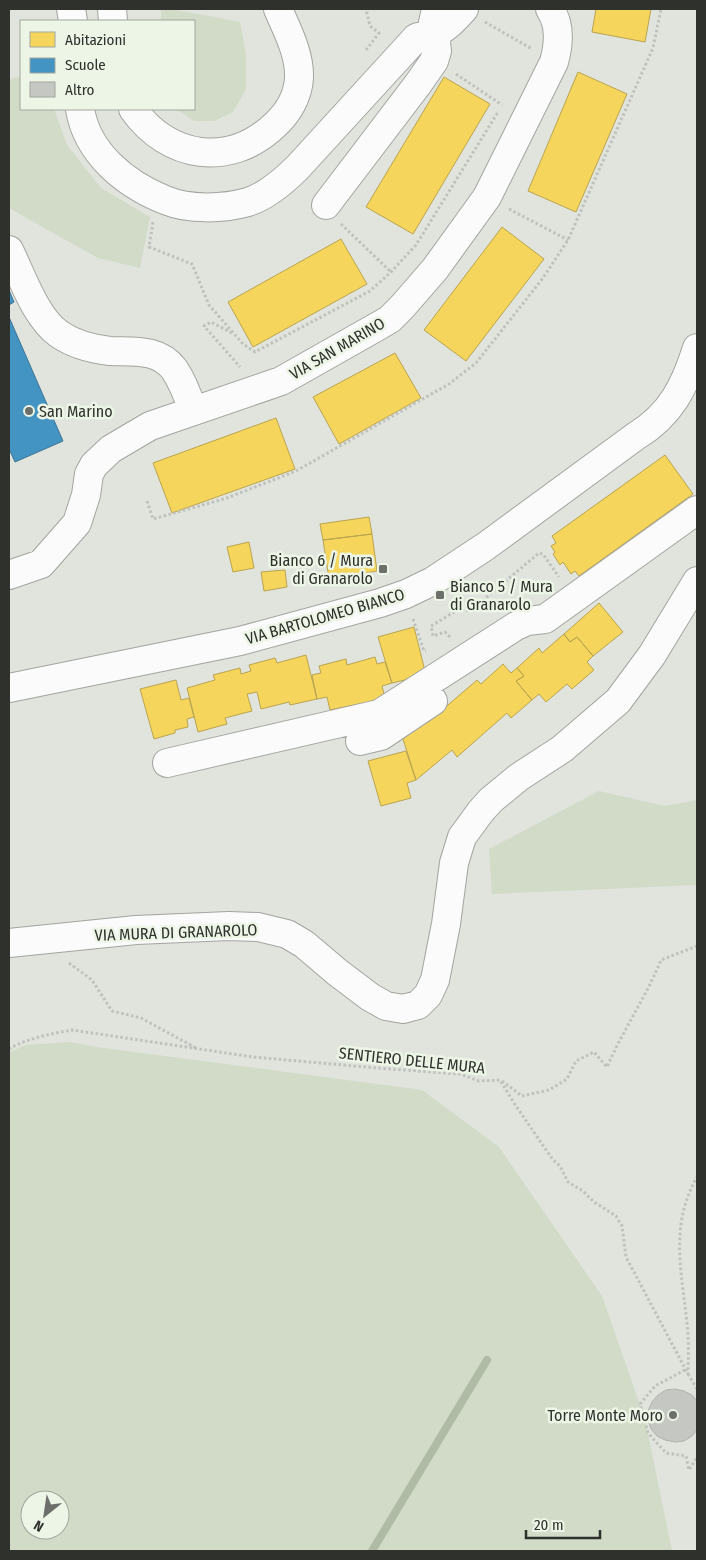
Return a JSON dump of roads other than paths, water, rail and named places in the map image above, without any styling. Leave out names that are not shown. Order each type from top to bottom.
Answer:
[{"type":"street","points":[[134,110],[152,131],[164,140],[193,150],[206,153],[221,152],[240,148],[257,140],[278,122],[297,92],[298,70],[295,52],[278,9]]},
{"type":"street","points":[[333,214],[418,84],[432,48],[436,9]]},
{"type":"street","name":"VIA SAN MARINO","points":[[9,575],[41,564],[78,523],[86,495],[89,474],[101,458],[111,449],[150,426],[281,381],[380,325],[402,307],[434,269],[487,196],[554,62],[558,44],[557,27],[550,9]]},
{"type":"street","points":[[432,48],[451,24],[473,15]]},
{"type":"street","points":[[80,110],[82,124],[95,147],[115,170],[142,189],[166,201],[183,205],[223,206],[249,201],[283,182],[416,38],[423,35],[432,48]]},
{"type":"street","points":[[9,250],[44,321],[58,334],[74,344],[111,351],[139,351],[163,359],[173,367],[194,411]]},
{"type":"street","name":"VIA BARTOLOMEO BIANCO","points":[[9,688],[240,642],[380,603],[406,594],[433,581],[486,546],[636,436],[650,428],[662,417],[676,399],[692,365],[697,348]]},
{"type":"street","points":[[360,741],[381,736],[488,663],[545,619],[697,510]]},
{"type":"street","name":"VIA MURA DI GRANAROLO","points":[[9,943],[136,930],[229,926],[258,927],[288,934],[304,944],[370,998],[386,1006],[403,1009],[418,1005],[428,995],[435,980],[446,924],[452,869],[462,837],[491,800],[519,777],[562,750],[618,701],[652,655],[697,581]]},
{"type":"street","points":[[167,763],[379,714],[456,653],[527,621],[545,619]]},
{"type":"waterway","points":[[372,1551],[487,1360]]},
{"type":"place","name":"San Marino","points":[[29,411]]},
{"type":"place","name":"Bianco 6 / Mura di Granarolo","points":[[383,569]]},
{"type":"place","name":"Bianco 5 / Mura di Granarolo","points":[[440,595]]},
{"type":"place","name":"Torre Monte Moro","points":[[673,1415]]}]
